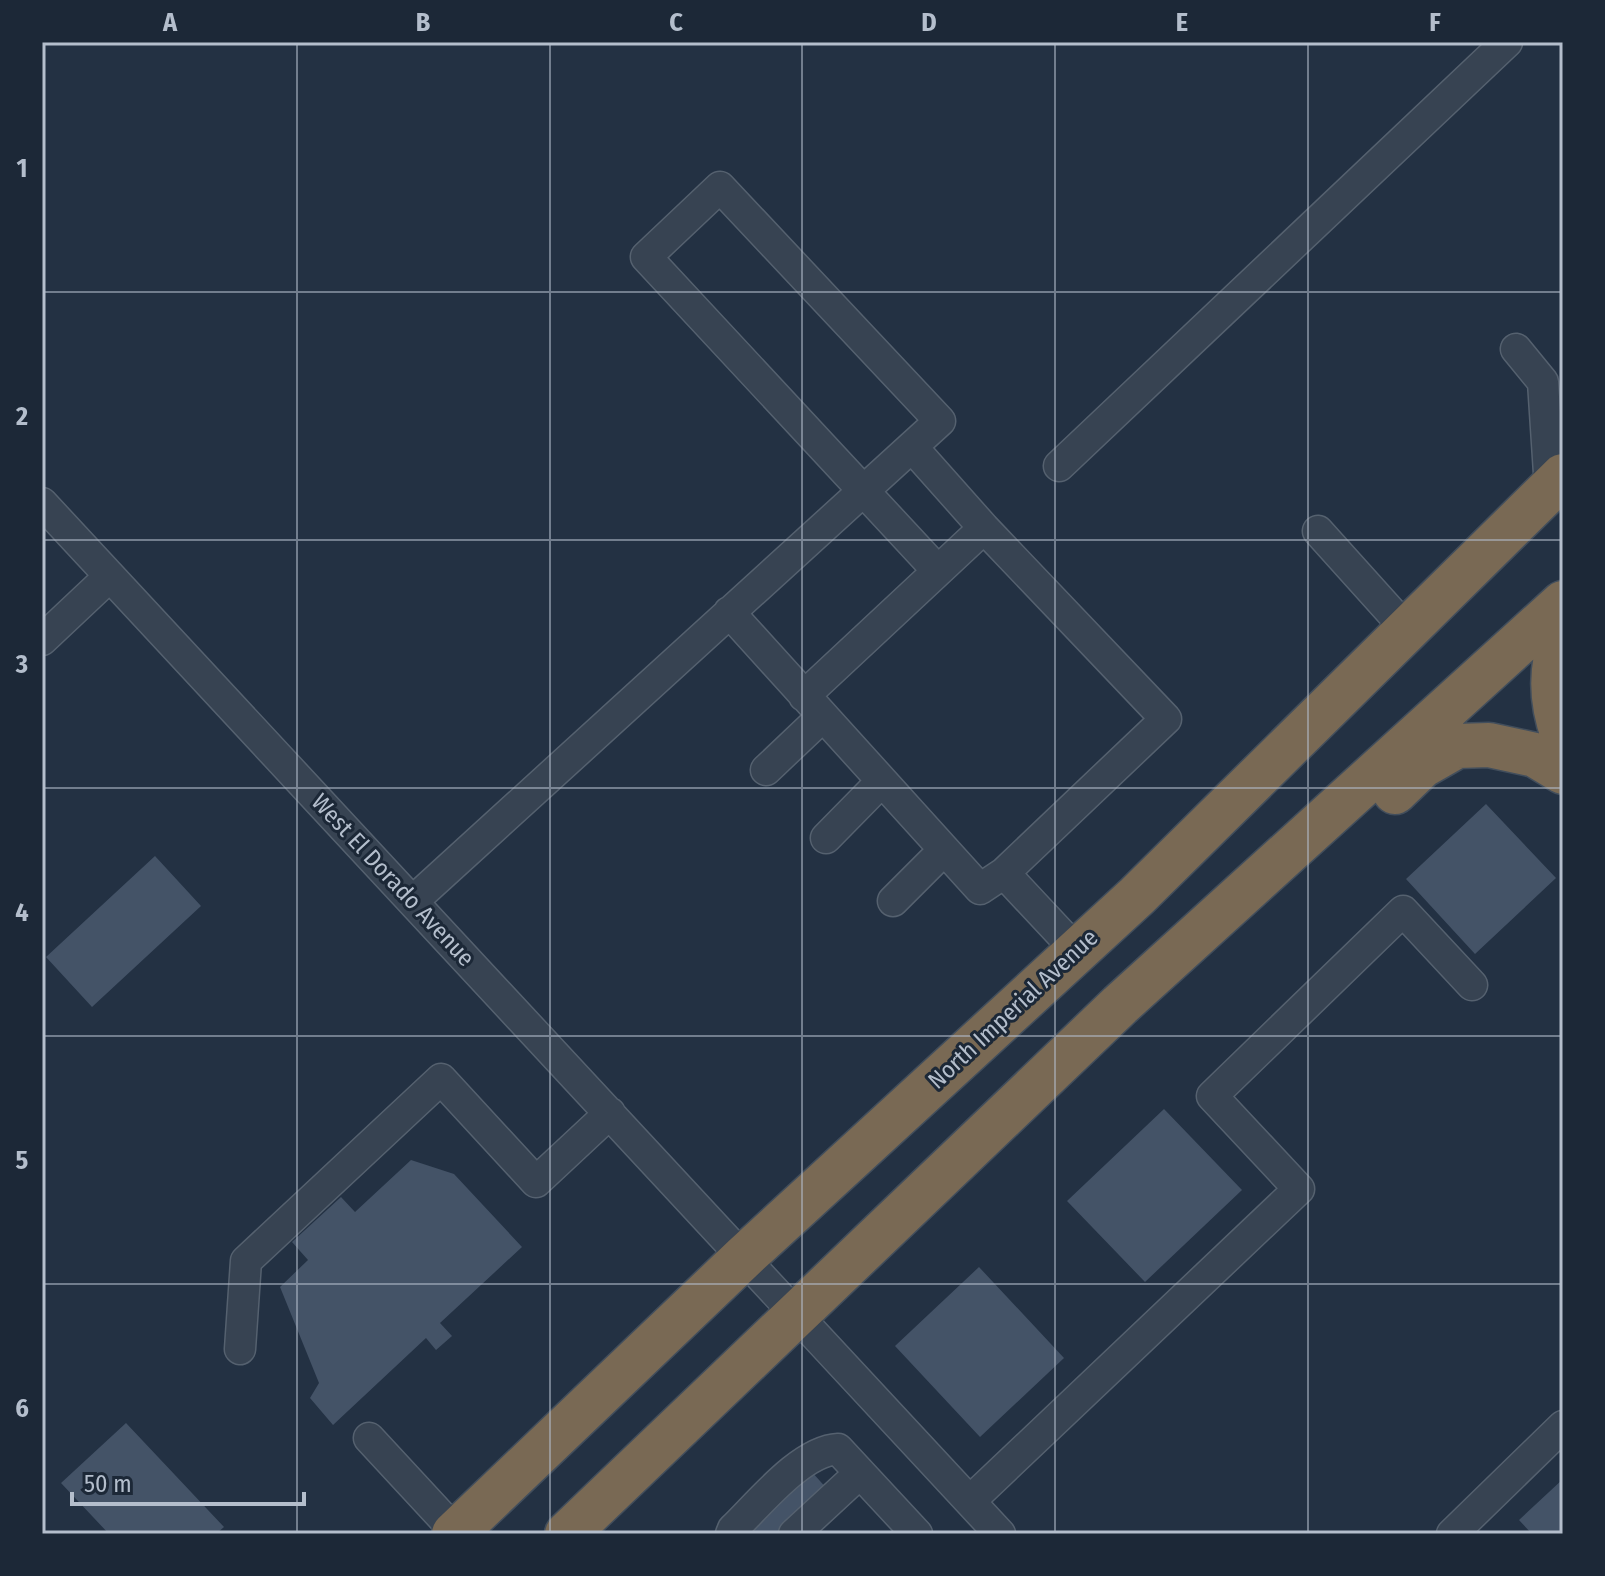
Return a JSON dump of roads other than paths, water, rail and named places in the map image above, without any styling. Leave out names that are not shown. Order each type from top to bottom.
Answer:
[{"type":"highway","name":"North Imperial Avenue","points":[[455,1533],[744,1257],[1148,885],[1556,483]]},
{"type":"highway","points":[[567,1534],[1120,1005],[1563,603]]},
{"type":"highway","points":[[1563,631],[1553,668],[1554,710],[1563,736]]},
{"type":"highway","points":[[1120,1005],[1194,969],[1251,928],[1422,766],[1457,746],[1489,745],[1535,755],[1563,772]]},
{"type":"street","points":[[1059,466],[1507,42]]},
{"type":"street","points":[[413,901],[729,612],[863,490],[940,421],[720,187],[646,257],[863,490],[938,571]]},
{"type":"street","points":[[1516,349],[1553,382],[1556,483]]},
{"type":"street","points":[[729,612],[980,889],[1004,873],[1166,719],[984,528],[912,447]]},
{"type":"street","name":"West El Dorado Avenue","points":[[42,503],[1000,1534]]},
{"type":"street","points":[[766,770],[813,706],[938,571],[984,528]]},
{"type":"street","points":[[1318,531],[1408,631]]},
{"type":"street","points":[[42,640],[110,576]]},
{"type":"street","points":[[826,838],[882,781]]},
{"type":"street","points":[[893,901],[944,850]]},
{"type":"street","points":[[1004,873],[1076,950]]},
{"type":"street","points":[[970,1501],[1299,1189],[1212,1096],[1403,911],[1472,985]]},
{"type":"street","points":[[240,1349],[246,1261],[441,1079],[536,1182],[610,1113]]},
{"type":"street","points":[[1452,1534],[1563,1426]]},
{"type":"street","points":[[369,1438],[455,1533]]},
{"type":"street","points":[[731,1534],[807,1459],[826,1450],[838,1449],[917,1534]]},
{"type":"street","points":[[794,1534],[860,1473]]}]
